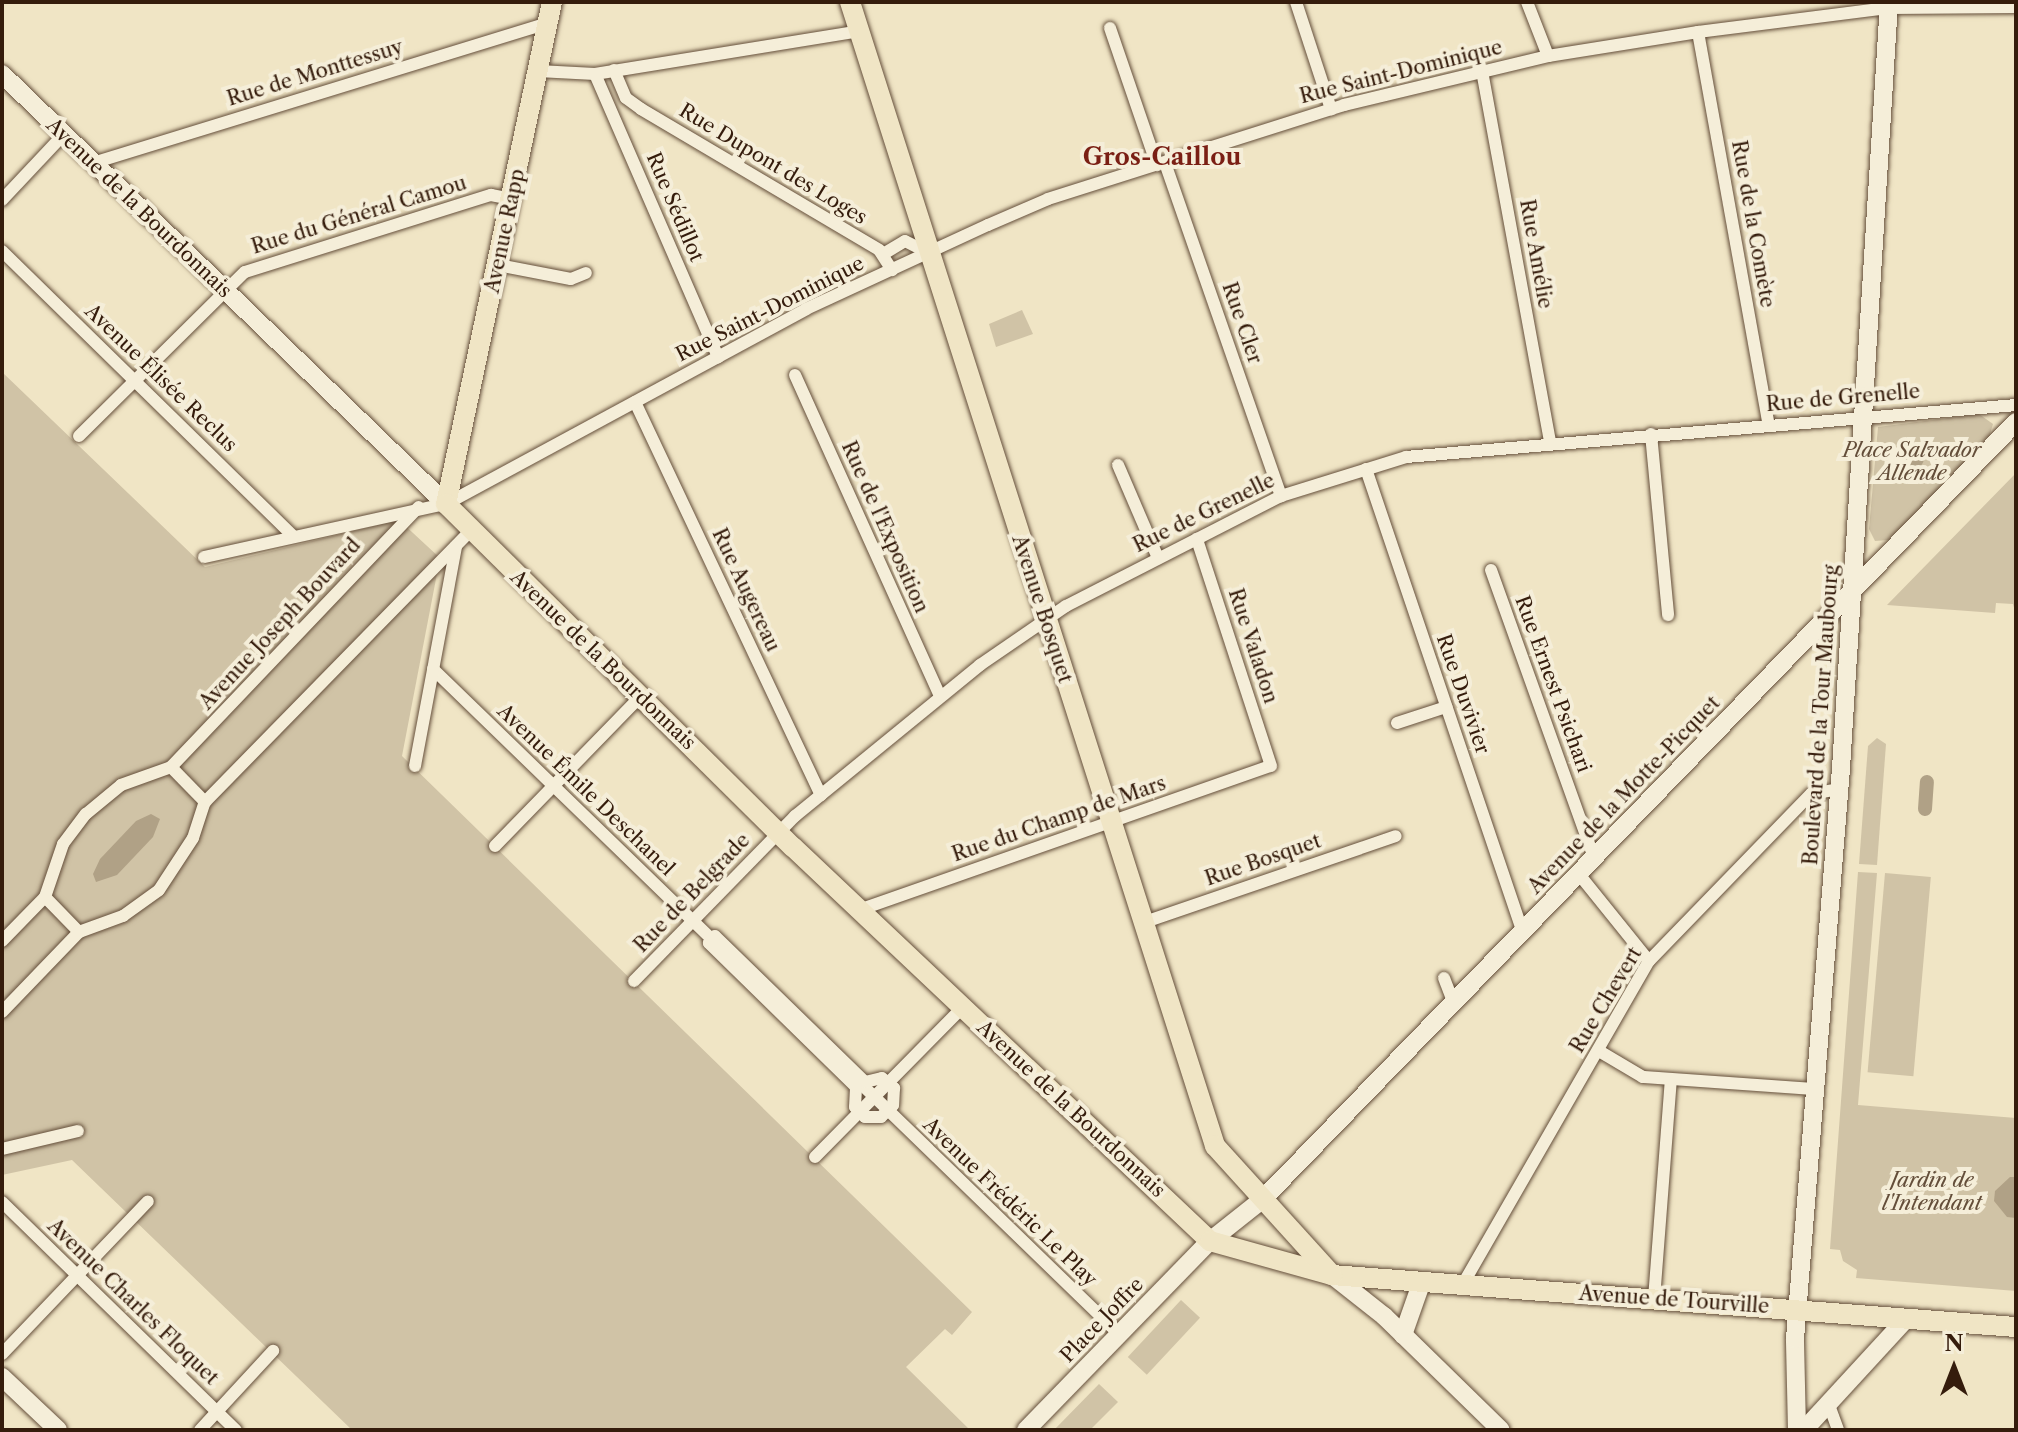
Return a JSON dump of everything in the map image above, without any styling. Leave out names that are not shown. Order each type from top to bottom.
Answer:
[{"type":"main road","name":"Avenue Rapp","points":[[446,504],[498,265],[501,197],[538,71],[552,2]]},
{"type":"main road","name":"Avenue Bosquet","points":[[850,2],[1215,1146],[1332,1275]]},
{"type":"main road","name":"Boulevard de la Tour Maubourg","points":[[1797,1430],[1793,1403],[1797,1310],[1853,591],[1889,5]]},
{"type":"main road","name":"Avenue de la Bourdonnais","points":[[2,74],[472,529],[778,832],[1210,1241]]},
{"type":"main road","name":"Avenue de la Motte-Picquet","points":[[1263,1199],[2016,422]]},
{"type":"main road","name":"Place Joffre","points":[[1026,1430],[1210,1241],[1263,1199]]},
{"type":"main road","name":"Avenue de Tourville","points":[[1210,1241],[1332,1275],[2016,1327]]},
{"type":"main road","points":[[1332,1275],[1403,1335],[1501,1430]]},
{"type":"main road","points":[[1403,1335],[1422,1281]]},
{"type":"main road","points":[[1804,1430],[1906,1319]]},
{"type":"main road","points":[[2,1377],[53,1428]]},
{"type":"street","points":[[1296,2],[1331,109]]},
{"type":"street","points":[[1527,2],[1548,56]]},
{"type":"street","points":[[1808,2],[1810,18]]},
{"type":"street","name":"Rue Saint-Dominique","points":[[204,557],[419,507],[446,504],[718,357],[892,270],[1048,199],[1331,109],[1548,56],[1698,32],[1889,5],[2016,7]]},
{"type":"street","name":"Rue de Monttessuy","points":[[93,163],[548,23]]},
{"type":"street","name":"Rue Cler","points":[[1110,28],[1281,496]]},
{"type":"street","points":[[538,71],[595,74],[860,31]]},
{"type":"street","name":"Rue de la Comète","points":[[1698,32],[1768,423]]},
{"type":"street","points":[[614,70],[626,98],[641,109],[615,121]]},
{"type":"street","name":"Rue Amélie","points":[[1482,71],[1550,443]]},
{"type":"street","name":"Rue Sédillot","points":[[595,74],[718,357]]},
{"type":"street","name":"Rue Dupont des Loges","points":[[641,109],[885,253]]},
{"type":"street","points":[[2,200],[64,134]]},
{"type":"street","name":"Rue du Général Camou","points":[[79,436],[223,289],[245,272],[501,197]]},
{"type":"street","points":[[892,270],[885,253],[905,241],[930,254]]},
{"type":"street","name":"Avenue Élisée Reclus","points":[[2,251],[292,535]]},
{"type":"street","points":[[498,265],[571,279],[586,273]]},
{"type":"street","name":"Rue de l'Exposition","points":[[795,375],[940,696]]},
{"type":"street","name":"Rue Augereau","points":[[635,402],[821,795]]},
{"type":"street","name":"Rue de Grenelle","points":[[778,832],[940,696],[1045,620],[1066,606],[1281,496],[1406,457],[1768,423],[2016,405]]},
{"type":"street","points":[[1651,434],[1668,615]]},
{"type":"street","points":[[1118,465],[1158,558]]},
{"type":"street","name":"Rue Duvivier","points":[[1366,469],[1522,931]]},
{"type":"street","name":"Avenue Joseph Bouvard","points":[[171,767],[419,507]]},
{"type":"street","points":[[2,1012],[79,932],[123,916],[159,890],[193,838],[205,802],[472,529]]},
{"type":"street","name":"Rue Valadon","points":[[1197,539],[1271,766]]},
{"type":"street","points":[[415,766],[456,546]]},
{"type":"street","name":"Rue Ernest Psichari","points":[[1491,570],[1594,857]]},
{"type":"street","name":"Avenue Émile Deschanel","points":[[433,669],[554,785],[856,1087],[860,1112]]},
{"type":"street","points":[[495,846],[640,697]]},
{"type":"street","points":[[1397,723],[1446,707]]},
{"type":"street","name":"Rue du Champ de Mars","points":[[859,910],[1271,766]]},
{"type":"street","points":[[2,941],[45,897],[63,844],[86,814],[121,785],[171,767],[205,802]]},
{"type":"street","name":"Rue Chevert","points":[[1463,1284],[1649,961],[1811,794],[1839,789]]},
{"type":"street","name":"Rue de Belgrade","points":[[634,981],[778,832]]},
{"type":"street","name":"Rue Bosquet","points":[[1142,923],[1396,836]]},
{"type":"street","points":[[1578,873],[1649,961]]},
{"type":"street","points":[[45,897],[79,932]]},
{"type":"street","name":"Avenue Émile Deschanel","points":[[711,941],[715,936],[865,1082],[882,1078],[888,1083]]},
{"type":"street","name":"Avenue Émile Deschanel","points":[[711,941],[874,1097]]},
{"type":"street","points":[[1444,978],[1453,1002]]},
{"type":"street","points":[[815,1157],[963,1007]]},
{"type":"street","points":[[1599,1051],[1643,1077],[1815,1089]]},
{"type":"street","points":[[1654,1299],[1671,1080]]},
{"type":"street","points":[[860,1112],[881,1117],[887,1111],[894,1088],[888,1083]]},
{"type":"street","name":"Avenue Frédéric Le Play","points":[[874,1097],[1119,1334]]},
{"type":"street","points":[[2,1149],[78,1131]]},
{"type":"street","points":[[2,1354],[148,1201]]},
{"type":"street","name":"Avenue Charles Floquet","points":[[2,1202],[236,1430]]},
{"type":"street","points":[[200,1430],[273,1351]]},
{"type":"street","points":[[1829,1405],[1838,1430]]},
{"type":"green space","points":[[1022,310],[1033,334],[996,347],[989,324]]},
{"type":"green space","points":[[2,372],[205,567],[399,520],[440,558],[402,756],[972,1312],[952,1335],[945,1329],[906,1367],[970,1430],[352,1430],[72,1160],[2,1175]]},
{"type":"green space","name":"Place Salvador Allende","points":[[1979,414],[1993,424],[1989,437],[1889,540],[1875,541],[1869,529],[1878,427]]},
{"type":"green space","points":[[2016,473],[2016,615],[2013,604],[1996,603],[1995,613],[1887,605]]},
{"type":"green space","points":[[1877,738],[1886,744],[1877,865],[1859,864],[1868,746]]},
{"type":"green space","name":"Jardin de l'Intendant","points":[[1858,872],[1877,873],[1858,1105],[2016,1118],[2016,1291],[1856,1278],[1857,1270],[1843,1261],[1840,1250],[1830,1249]]},
{"type":"green space","points":[[1885,873],[1931,877],[1913,1076],[1868,1072]]},
{"type":"green space","points":[[1181,1300],[1200,1318],[1147,1375],[1128,1357]]},
{"type":"green space","points":[[1099,1384],[1118,1402],[1090,1430],[1054,1430]]},
{"type":"shaded area","points":[[1913,447],[1921,450],[1924,458],[1921,466],[1913,469],[1905,466],[1902,458],[1905,450]]},
{"type":"shaded area","points":[[151,814],[160,819],[153,837],[117,875],[96,882],[93,874],[100,859],[136,821]]},
{"type":"shaded area","points":[[2010,1177],[2016,1177],[2016,1218],[2007,1217],[1994,1201],[1995,1191]]},
{"type":"waterway","points":[[1925,809],[1927,782]]},
{"type":"district","name":"Gros-Caillou","points":[[1162,157]]}]
